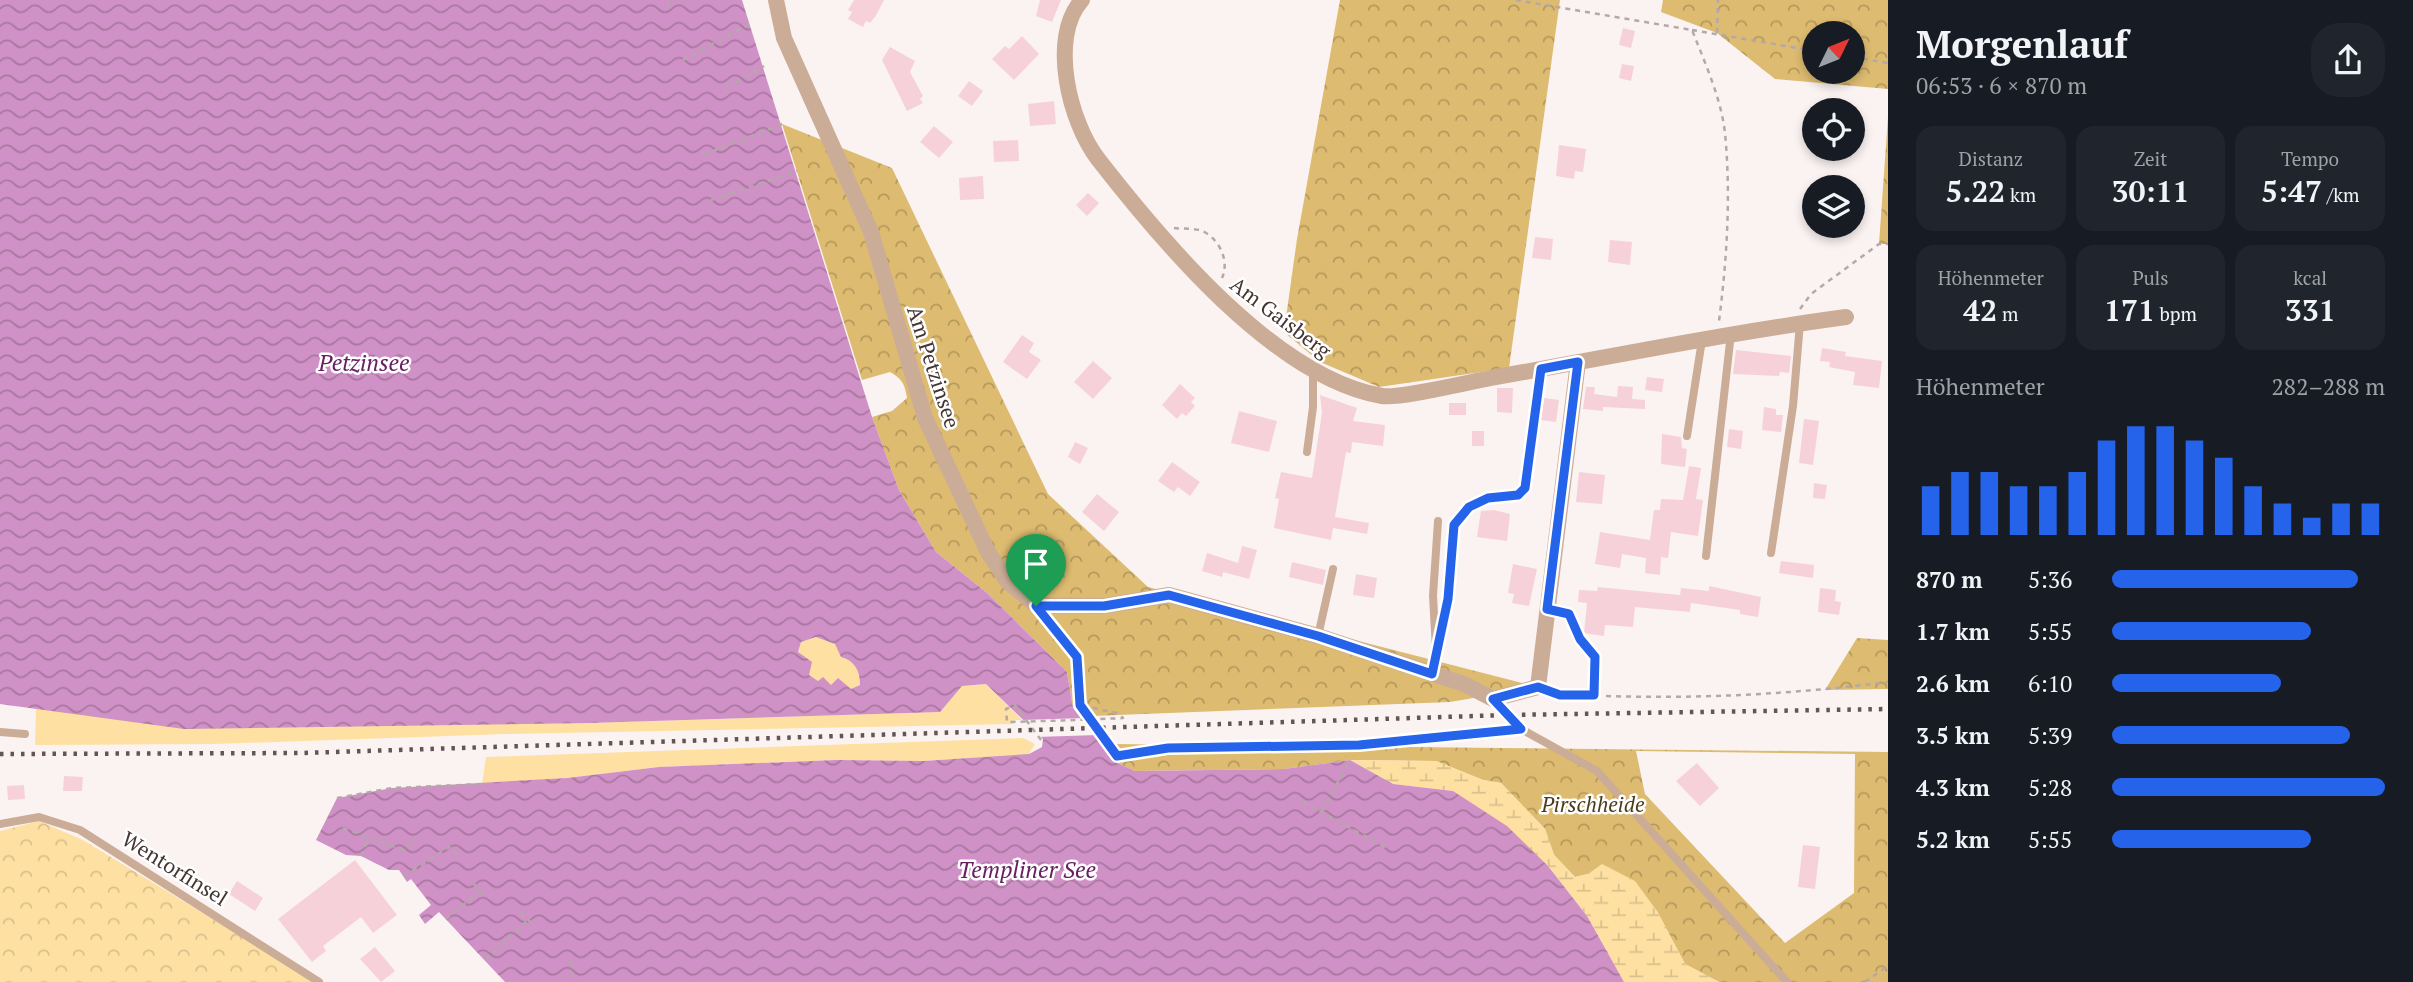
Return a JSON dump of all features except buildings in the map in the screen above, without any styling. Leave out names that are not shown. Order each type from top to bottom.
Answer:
[{"type":"street","name":"Am Petzinsee","points":[[776,0],[784,38],[872,232],[925,418],[988,552],[1007,581],[1036,606]]},
{"type":"street","name":"Am Gaisberg","points":[[1082,0],[1068,35],[1065,74],[1069,102],[1091,150],[1159,233],[1212,291],[1263,335],[1326,377],[1383,397],[1717,335],[1846,317]]},
{"type":"street","points":[[1036,606],[1104,606],[1169,595],[1318,636],[1464,684],[1493,699],[1538,687],[1578,362]]},
{"type":"lane","points":[[1772,553],[1793,406],[1800,323]]},
{"type":"lane","points":[[1687,436],[1717,335]]},
{"type":"lane","points":[[1706,556],[1717,335]]},
{"type":"lane","points":[[1307,452],[1313,407],[1313,369]]},
{"type":"lane","points":[[1432,674],[1448,599],[1454,525],[1469,507],[1488,498],[1518,495],[1525,488],[1541,369]]},
{"type":"lane","points":[[1436,649],[1433,596],[1438,521]]},
{"type":"lane","points":[[1318,636],[1333,569]]},
{"type":"lane","points":[[1547,609],[1569,614],[1580,639],[1595,657],[1594,695]]},
{"type":"lane","points":[[1493,699],[1521,729],[1597,771],[1787,982]]},
{"type":"lane","points":[[0,732],[26,734]]},
{"type":"lane","name":"Wentorfinsel","points":[[0,824],[39,817],[88,834],[319,982]]},
{"type":"path","points":[[667,6],[678,0]]},
{"type":"path","points":[[1516,0],[1802,49]]},
{"type":"path","points":[[1717,33],[1718,0]]},
{"type":"path","points":[[683,60],[751,23]]},
{"type":"path","points":[[1692,30],[1712,82],[1725,132],[1726,260],[1717,335]]},
{"type":"path","points":[[1866,59],[1888,63]]},
{"type":"path","points":[[727,87],[764,66]]},
{"type":"path","points":[[703,155],[782,124]]},
{"type":"path","points":[[711,200],[796,171]]},
{"type":"path","points":[[1159,233],[1167,228],[1202,232],[1215,242],[1222,251],[1224,275],[1212,291]]},
{"type":"path","points":[[1800,323],[1800,307],[1811,294],[1879,244],[1888,244]]},
{"type":"path","points":[[1036,606],[1077,657],[1080,705],[1117,756],[1168,748],[1359,745],[1521,729]]},
{"type":"path","points":[[1538,687],[1560,695],[1690,698],[1825,690],[1888,682]]},
{"type":"path","points":[[1041,740],[1015,705],[1006,709],[1007,722],[1022,722],[1108,719],[1123,716],[1080,705]]},
{"type":"path","points":[[1322,812],[1350,760]]},
{"type":"path","points":[[337,798],[392,788],[482,784]]},
{"type":"path","points":[[1302,801],[1386,848]]},
{"type":"path","points":[[343,828],[403,850],[416,836]]},
{"type":"path","points":[[361,856],[369,838]]},
{"type":"path","points":[[404,876],[449,847],[460,856]]},
{"type":"path","points":[[473,883],[486,898]]},
{"type":"path","points":[[446,919],[480,891]]},
{"type":"path","points":[[522,912],[536,928]]},
{"type":"path","points":[[486,959],[528,920]]},
{"type":"path","points":[[571,962],[573,982]]},
{"type":"path","points":[[1865,982],[1888,966]]},
{"type":"green space","points":[[1340,0],[1560,0],[1509,368],[1379,387],[1320,362],[1284,332],[1297,239]]},
{"type":"green space","points":[[1663,0],[1888,0],[1888,89],[1832,84],[1866,84],[1866,21],[1802,21],[1802,81],[1775,79],[1717,33],[1661,12]]},
{"type":"green space","points":[[1888,117],[1888,244],[1879,244]]},
{"type":"green space","points":[[782,124],[892,168],[1048,494],[1148,587],[1538,687],[1450,702],[1092,716],[1073,708],[1067,672],[986,592],[936,552],[899,490],[872,417],[892,411],[907,398],[905,389],[902,382],[890,372],[862,380]]},
{"type":"green space","points":[[817,637],[836,644],[841,657],[856,667],[860,685],[851,689],[827,684],[823,678],[818,681],[809,676],[798,652],[801,642]]},
{"type":"green space","points":[[1857,638],[1888,640],[1888,689],[1825,690]]},
{"type":"green space","points":[[986,684],[1022,720],[1013,720],[1013,724],[505,734],[214,744],[35,745],[36,708],[78,712],[429,723],[590,723],[939,712],[962,686]]},
{"type":"green space","points":[[1023,738],[1035,744],[1029,754],[924,761],[836,760],[659,767],[567,778],[482,784],[486,757]]},
{"type":"green space","name":"Pirschheide","points":[[1113,744],[1888,752],[1888,982],[1719,982],[1685,964],[1657,911],[1588,874],[1575,877],[1554,855],[1545,829],[1501,783],[1483,780],[1436,761],[1350,760],[1284,769],[1135,771],[1113,761]],"holes":[[[1636,751],[1855,754],[1854,893],[1785,943],[1645,794]]]},
{"type":"green space","points":[[1350,760],[1436,761],[1483,780],[1501,783],[1545,829],[1554,855],[1575,877],[1588,874],[1602,864],[1635,881],[1657,911],[1685,964],[1719,982],[1624,982],[1587,916],[1548,866],[1453,791],[1393,784]]},
{"type":"green space","points":[[39,821],[83,840],[316,982],[0,982],[0,831]]},
{"type":"water","name":"Petzinsee","points":[[0,0],[742,0],[872,417],[899,490],[936,552],[986,592],[1067,672],[1073,708],[1113,761],[1135,771],[1284,769],[1350,760],[1393,784],[1453,791],[1507,826],[1548,866],[1587,916],[1624,982],[505,982],[439,912],[425,924],[419,915],[431,905],[411,879],[407,882],[399,870],[389,870],[361,856],[346,855],[316,840],[337,798],[392,788],[567,778],[659,767],[836,760],[924,761],[1029,754],[1042,747],[1043,739],[986,684],[962,686],[940,712],[590,723],[184,729],[0,704]],"holes":[[[816,637],[835,644],[841,657],[856,667],[860,685],[851,689],[838,678],[831,685],[823,677],[818,681],[809,675],[812,662],[798,652],[801,642]]]},
{"type":"pier","points":[[1085,718],[1098,735],[1036,737],[1022,724],[1022,720]]},
{"type":"railway","points":[[0,754],[302,753],[1507,715],[1888,709]]},
{"type":"route","points":[[1578,362],[1547,609],[1569,614],[1580,639],[1595,657],[1594,695],[1560,695],[1538,687],[1493,699],[1521,729],[1359,745],[1168,748],[1117,756],[1080,705],[1077,657],[1036,606],[1104,606],[1169,595],[1318,636],[1432,674],[1448,599],[1454,525],[1469,507],[1488,498],[1518,495],[1525,488],[1541,369],[1578,362]]},
{"type":"water label","name":"Templiner See","points":[[1027,869]]}]
